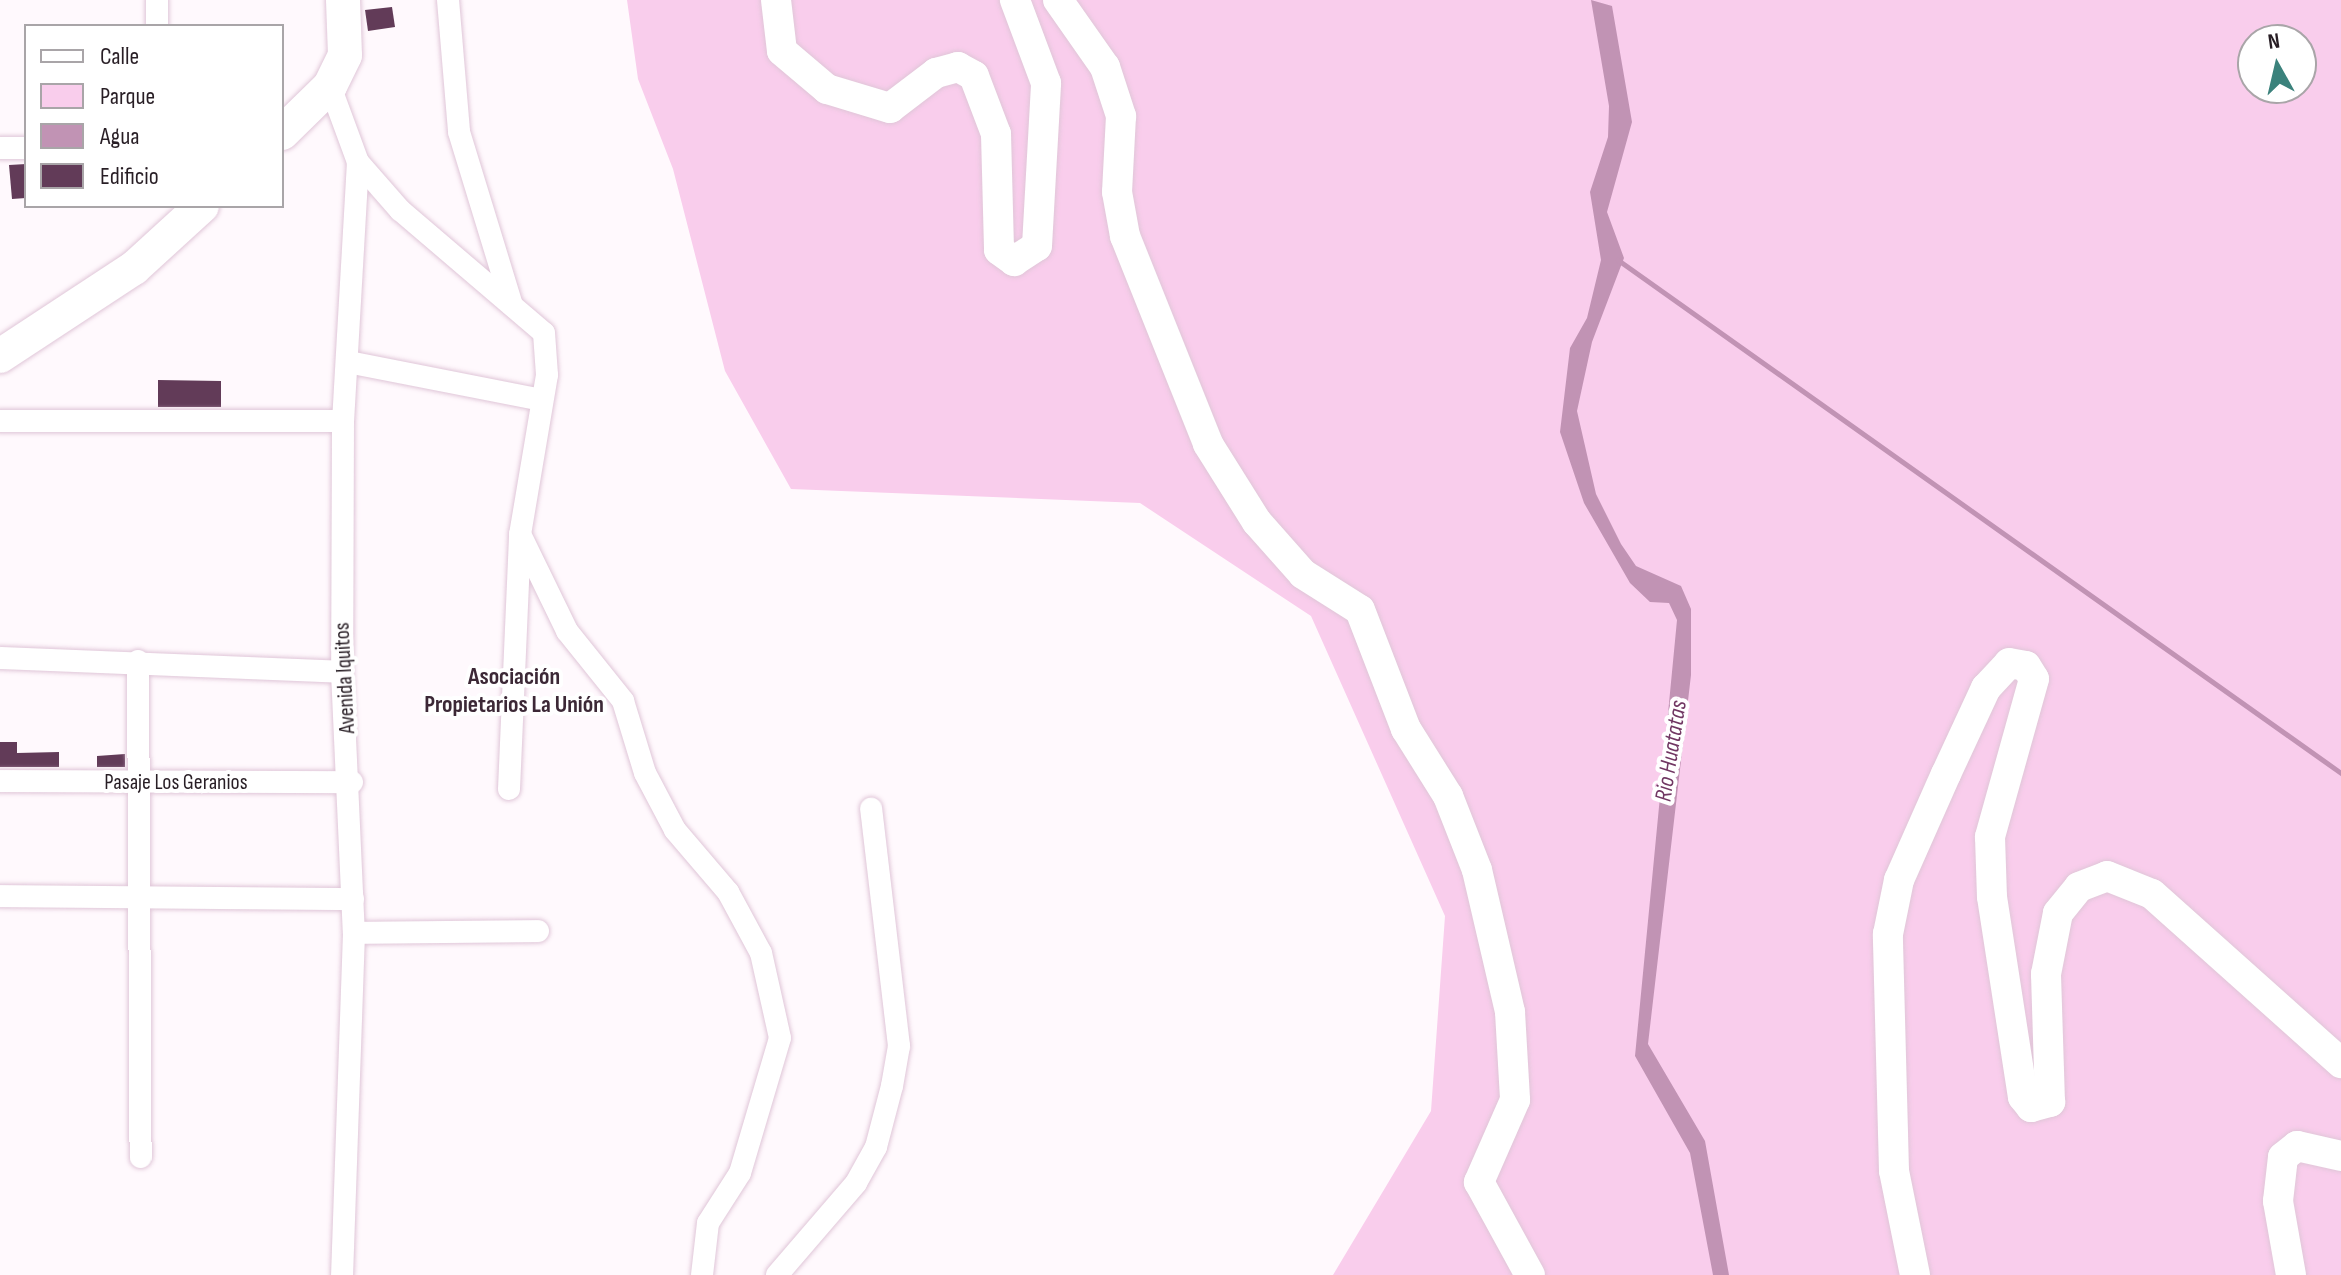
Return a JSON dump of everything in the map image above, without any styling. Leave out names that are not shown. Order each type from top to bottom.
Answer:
[{"type":"highway","points":[[284,131],[330,86],[345,55],[343,0]]},
{"type":"highway","points":[[0,356],[134,268],[200,208]]},
{"type":"main road","points":[[776,0],[782,51],[827,89],[867,105],[890,108],[936,73],[958,67],[974,76],[996,134],[999,250],[1014,261],[1037,246],[1046,83],[1015,0]]},
{"type":"main road","points":[[1058,0],[1105,67],[1121,116],[1117,192],[1125,236],[1208,444],[1257,522],[1303,574],[1360,610],[1406,729],[1448,796],[1477,870],[1510,1012],[1515,1100],[1479,1182],[1530,1275]]},
{"type":"main road","points":[[1915,1275],[1894,1171],[1888,934],[1899,880],[1946,774],[1986,688],[2009,663],[2026,666],[2034,679],[1990,837],[1992,897],[2023,1097],[2031,1107],[2050,1102],[2046,974],[2058,913],[2079,887],[2107,876],[2152,894],[2341,1063]]},
{"type":"main road","points":[[2291,1275],[2278,1201],[2283,1157],[2297,1146],[2341,1156]]},
{"type":"street","points":[[157,0],[157,24]]},
{"type":"street","points":[[448,0],[459,132],[512,306]]},
{"type":"street","name":"Avenida Iquitos","points":[[330,86],[358,162],[343,421],[342,672],[352,782],[354,933],[342,1275]]},
{"type":"street","points":[[0,148],[24,148]]},
{"type":"street","points":[[358,162],[400,210],[544,333],[541,400],[520,534],[509,789]]},
{"type":"street","points":[[348,362],[541,400]]},
{"type":"street","points":[[0,421],[343,421]]},
{"type":"street","points":[[520,534],[567,631],[623,701],[645,773],[675,830],[728,892],[761,953],[780,1038],[740,1173],[708,1223],[702,1275]]},
{"type":"street","points":[[0,658],[138,661],[342,672]]},
{"type":"street","points":[[138,661],[141,1157]]},
{"type":"street","name":"Pasaje Los Geranios","points":[[0,781],[138,785],[352,782]]},
{"type":"street","points":[[777,1275],[856,1183],[876,1147],[892,1086],[899,1046],[871,809]]},
{"type":"street","points":[[0,896],[139,901],[353,899]]},
{"type":"street","points":[[354,933],[538,931]]},
{"type":"green space","points":[[627,0],[2341,0],[2341,1275],[1333,1275],[1431,1111],[1445,916],[1311,616],[1140,503],[791,489],[725,371],[673,169],[638,79]]},
{"type":"water","points":[[1591,0],[1612,6],[1632,122],[1607,212],[1624,258],[1592,342],[1577,411],[1596,494],[1621,544],[1636,566],[1681,586],[1691,609],[1691,675],[1648,1044],[1705,1141],[1729,1275],[1713,1275],[1690,1153],[1635,1056],[1677,620],[1669,603],[1650,602],[1630,583],[1584,503],[1560,432],[1570,348],[1587,318],[1601,260],[1590,192],[1608,137],[1609,106]]},
{"type":"building","points":[[392,7],[395,27],[368,31],[365,10]]},
{"type":"building","points":[[24,164],[24,198],[12,199],[9,165]]},
{"type":"building","points":[[158,380],[221,381],[221,407],[158,407]]},
{"type":"building","points":[[0,742],[17,742],[17,753],[59,752],[59,767],[0,767]]},
{"type":"building","points":[[125,754],[125,767],[97,767],[97,756]]},
{"type":"waterway","name":"Rio Huatatas","points":[[1618,260],[2341,773]]},
{"type":"district","name":"Asociación Propietarios La Unión","points":[[514,691]]}]
